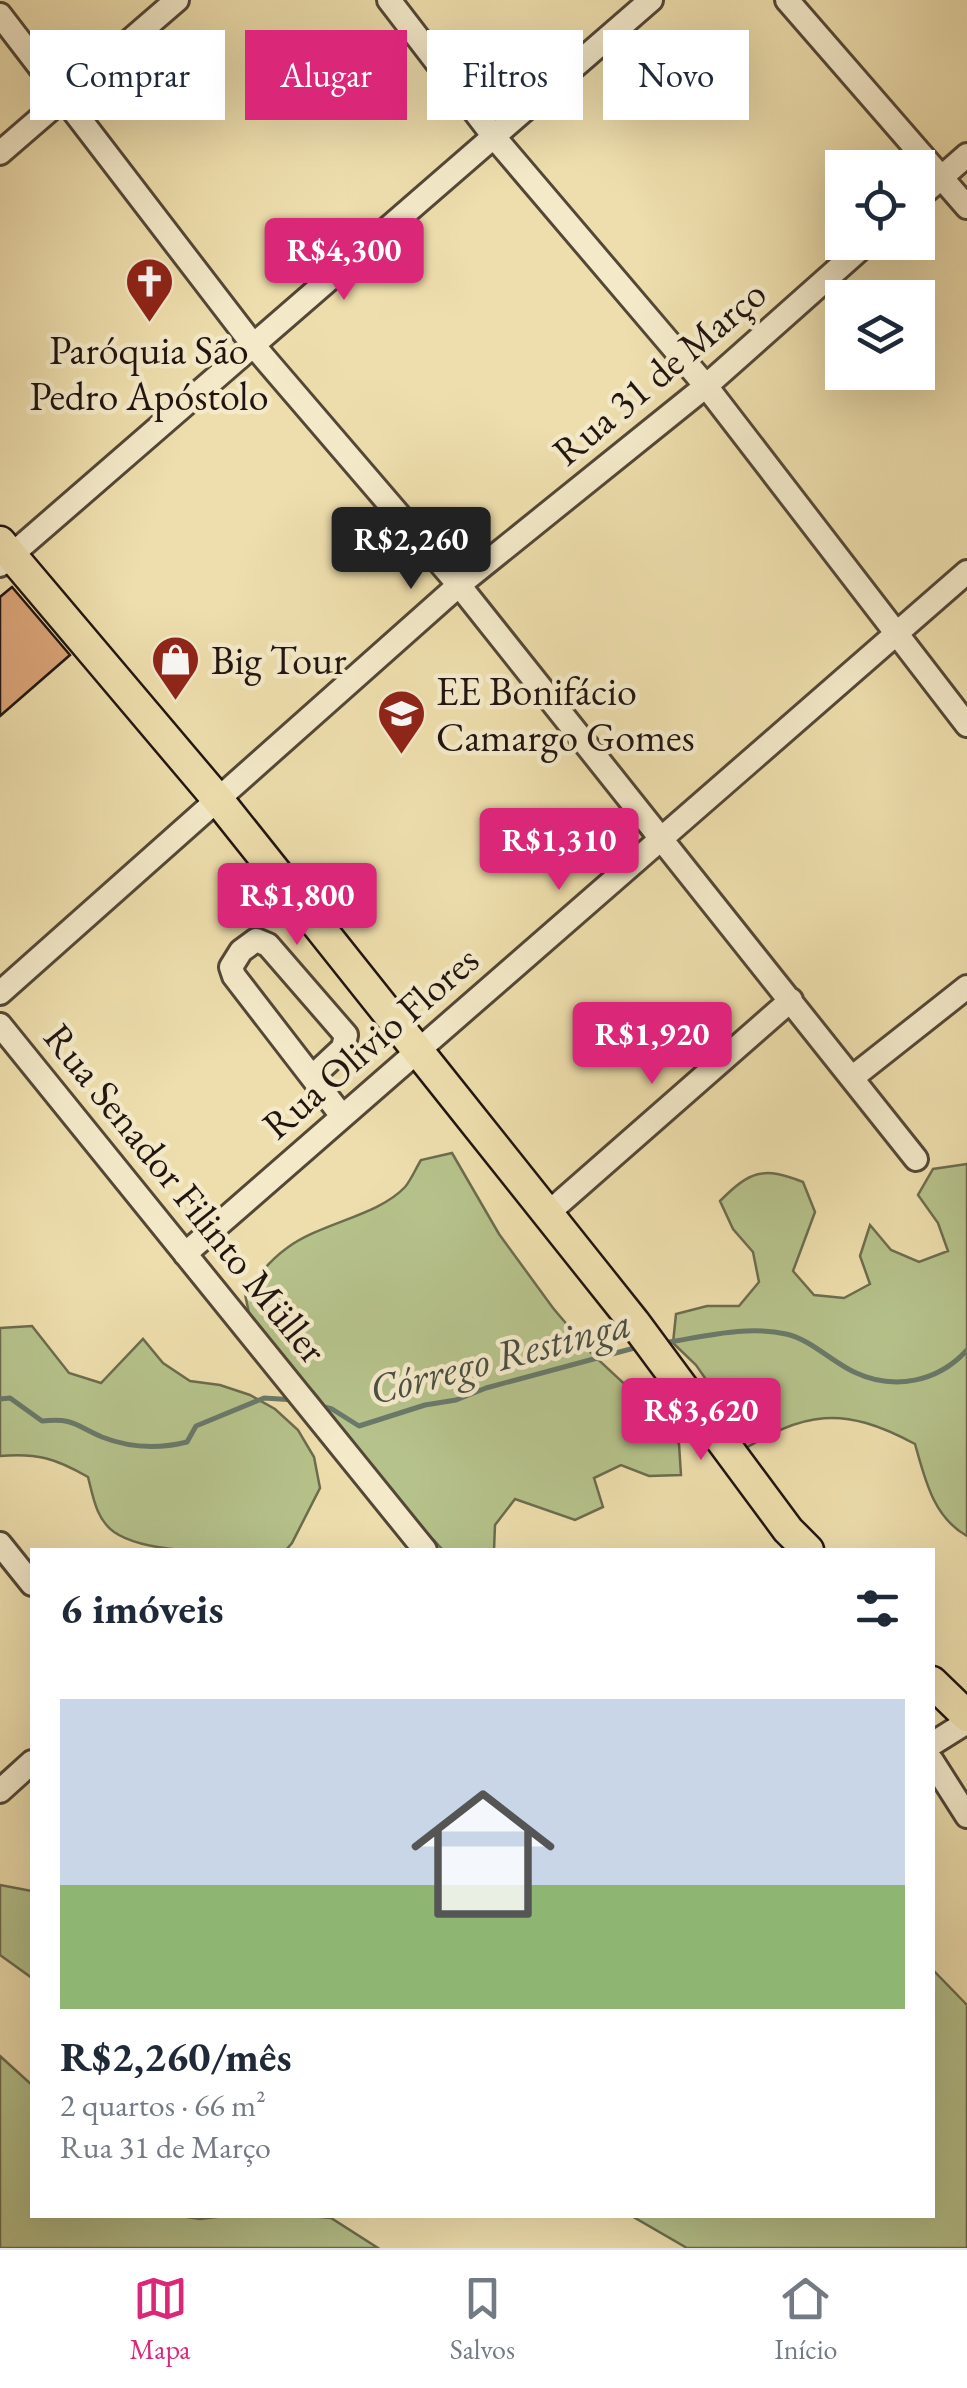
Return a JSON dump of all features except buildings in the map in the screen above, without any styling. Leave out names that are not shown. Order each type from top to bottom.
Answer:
[{"type":"main road","points":[[3,554],[219,801],[634,1322],[798,1543]]},
{"type":"main road","points":[[935,1685],[967,1719]]},
{"type":"street","points":[[142,30],[177,0]]},
{"type":"street","points":[[389,0],[495,138],[706,386],[967,724]]},
{"type":"street","points":[[3,554],[254,346],[651,0]]},
{"type":"street","points":[[788,0],[967,207]]},
{"type":"street","points":[[0,15],[30,54]]},
{"type":"street","points":[[0,153],[38,120]]},
{"type":"street","points":[[81,120],[254,346],[459,584],[916,1159]]},
{"type":"street","points":[[935,182],[967,155]]},
{"type":"street","name":"Rua 31 de Março","points":[[0,993],[459,584],[706,386],[848,260]]},
{"type":"street","name":"Rua Olivio Flores","points":[[185,1254],[967,572]]},
{"type":"street","points":[[312,1077],[344,1048],[346,1035],[268,945],[256,940],[231,967],[234,976],[342,1116]]},
{"type":"street","points":[[852,1077],[967,988]]},
{"type":"street","points":[[547,1214],[791,1000]]},
{"type":"street","name":"Rua Senador Filinto Müller","points":[[0,1025],[423,1548]]},
{"type":"street","points":[[0,1544],[30,1582]]},
{"type":"street","points":[[935,1742],[967,1719]]},
{"type":"street","points":[[0,1791],[30,1764]]},
{"type":"street","points":[[935,1766],[967,1816]]},
{"type":"green space","points":[[452,1153],[499,1234],[553,1308],[591,1353],[660,1417],[679,1444],[681,1475],[649,1476],[621,1465],[594,1478],[603,1507],[575,1520],[515,1499],[495,1525],[494,1548],[441,1548],[398,1502],[317,1396],[251,1323],[245,1294],[269,1264],[300,1239],[394,1197],[421,1160]]},
{"type":"green space","points":[[967,1164],[967,1536],[938,1508],[915,1444],[889,1431],[866,1423],[824,1418],[783,1429],[736,1454],[719,1419],[714,1391],[696,1365],[673,1343],[676,1314],[707,1306],[739,1306],[759,1282],[753,1252],[733,1229],[720,1201],[740,1183],[767,1173],[803,1182],[815,1212],[793,1271],[814,1295],[844,1298],[870,1284],[860,1256],[870,1225],[891,1250],[919,1262],[948,1251],[938,1223],[918,1195],[933,1169]]},
{"type":"green space","points":[[32,1326],[69,1373],[101,1383],[143,1339],[163,1363],[190,1381],[220,1385],[275,1409],[298,1430],[314,1457],[320,1488],[292,1543],[288,1548],[166,1548],[130,1540],[103,1521],[88,1477],[46,1458],[0,1456],[0,1328]]},
{"type":"green space","points":[[0,1885],[30,1891],[30,1977],[0,1955]]},
{"type":"green space","points":[[935,1972],[967,2005],[967,2248],[687,2248],[635,2218],[935,2218]]},
{"type":"green space","points":[[0,2056],[30,2083],[30,2218],[331,2218],[378,2248],[0,2248]]},
{"type":"waterway","name":"Córrego Restinga","points":[[663,1343],[740,1331],[786,1334],[854,1372],[900,1382],[943,1370],[967,1350]]},
{"type":"waterway","name":"Córrego Restinga","points":[[320,1406],[359,1426],[638,1347]]},
{"type":"waterway","name":"Córrego Restinga","points":[[0,1399],[10,1398],[42,1421],[68,1422],[113,1441],[155,1446],[187,1442],[196,1426],[264,1398],[295,1400]]},
{"type":"place","name":"Paróquia São Pedro Apóstolo","points":[[149,324]]},
{"type":"place","name":"Big Tour","points":[[176,702]]},
{"type":"place","name":"EE Bonifácio Camargo Gomes","points":[[401,756]]}]
